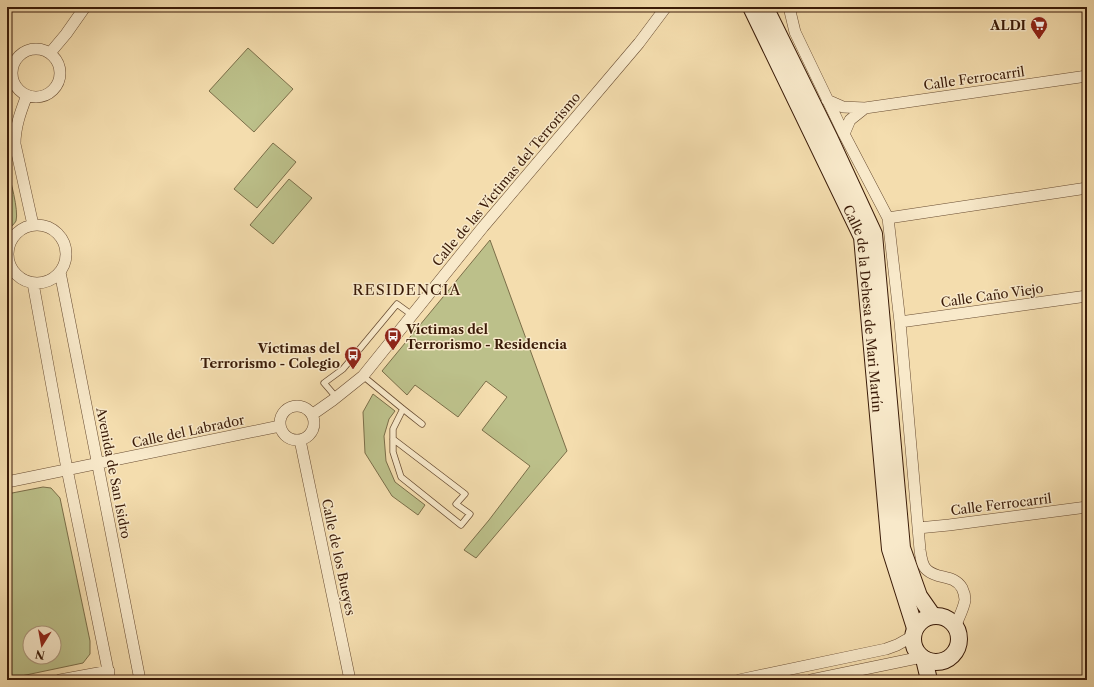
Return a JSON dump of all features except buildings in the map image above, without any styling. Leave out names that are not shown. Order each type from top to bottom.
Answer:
[{"type":"street","points":[[50,53],[66,34],[85,7]]},
{"type":"street","name":"Calle de las Víctimas del Terrorismo","points":[[312,414],[364,376],[483,227],[639,42],[666,7]]},
{"type":"street","name":"Calle de la Dehesa de Mari Martín","points":[[751,7],[862,237],[890,549],[914,632]]},
{"type":"street","name":"Calle de la Dehesa de Mari Martín","points":[[765,7],[830,139],[874,234],[902,548],[919,596],[933,616]]},
{"type":"street","points":[[789,7],[796,32],[844,134],[888,218],[900,322],[920,550],[926,570],[952,579],[959,584],[964,592],[965,601],[955,627]]},
{"type":"street","points":[[32,49],[41,49],[50,53],[56,59],[59,66],[60,75],[54,90],[47,95],[39,97],[31,97],[23,94],[17,89],[13,82],[11,74],[11,57],[32,49]]},
{"type":"street","name":"Calle Ferrocarril","points":[[828,100],[844,107],[864,108],[1087,76]]},
{"type":"street","points":[[27,95],[19,116],[15,134],[15,144],[33,225]]},
{"type":"street","points":[[844,134],[850,120],[864,108]]},
{"type":"street","points":[[888,218],[1087,188]]},
{"type":"street","points":[[33,225],[52,229],[60,236],[64,244],[66,254],[65,263],[60,272],[55,277],[41,283],[33,283],[23,280],[11,274],[8,257],[10,242],[17,232],[27,226],[33,225]]},
{"type":"street","name":"Avenida de San Isidro","points":[[60,272],[140,680]]},
{"type":"street","points":[[33,283],[67,469],[109,675],[60,680]]},
{"type":"street","name":"Calle Caño Viejo","points":[[900,322],[1087,296]]},
{"type":"street","points":[[302,406],[308,409],[312,414],[315,420],[314,427],[312,433],[306,438],[293,440],[287,437],[280,426],[280,419],[288,408],[302,406]]},
{"type":"street","name":"Calle del Labrador","points":[[7,482],[280,426]]},
{"type":"street","name":"Calle de los Bueyes","points":[[300,440],[350,680]]},
{"type":"street","name":"Calle Ferrocarril","points":[[918,528],[1087,507]]},
{"type":"street","points":[[933,616],[946,618],[949,620],[955,627],[959,641],[952,655],[946,660],[935,662],[923,658],[916,651],[913,644],[914,632],[919,622],[933,616]]},
{"type":"street","points":[[738,680],[886,649],[897,645],[914,632]]},
{"type":"street","points":[[811,680],[923,658]]},
{"type":"street","points":[[923,658],[929,680]]},
{"type":"street","points":[[939,680],[946,660]]},
{"type":"lane","points":[[336,397],[324,383],[343,369],[397,304],[412,315]]},
{"type":"lane","points":[[364,376],[422,424]]},
{"type":"lane","points":[[393,439],[465,494],[456,504],[470,514],[461,526],[401,477],[394,452],[393,439],[393,429],[403,409]]},
{"type":"green space","points":[[248,48],[293,89],[254,132],[209,91]]},
{"type":"green space","points":[[273,143],[296,162],[257,208],[234,189]]},
{"type":"green space","points":[[7,167],[14,194],[17,216],[16,221],[7,230]]},
{"type":"green space","points":[[289,179],[312,198],[273,244],[250,225]]},
{"type":"green space","points":[[490,240],[567,451],[476,558],[464,550],[530,466],[482,430],[507,397],[486,381],[458,417],[415,385],[407,395],[382,371]]},
{"type":"green space","points":[[373,394],[395,411],[389,419],[384,436],[386,461],[395,482],[425,505],[418,515],[392,496],[365,453],[363,412]]},
{"type":"green space","points":[[43,487],[51,488],[60,498],[90,641],[90,654],[83,663],[7,679],[7,494]]},
{"type":"place","name":"ALDI","points":[[1039,40]]},
{"type":"place","name":"Víctimas del Terrorismo - Residencia","points":[[393,351]]},
{"type":"place","name":"Víctimas del Terrorismo - Colegio","points":[[353,370]]},
{"type":"district","name":"RESIDENCIA","points":[[407,290]]}]
